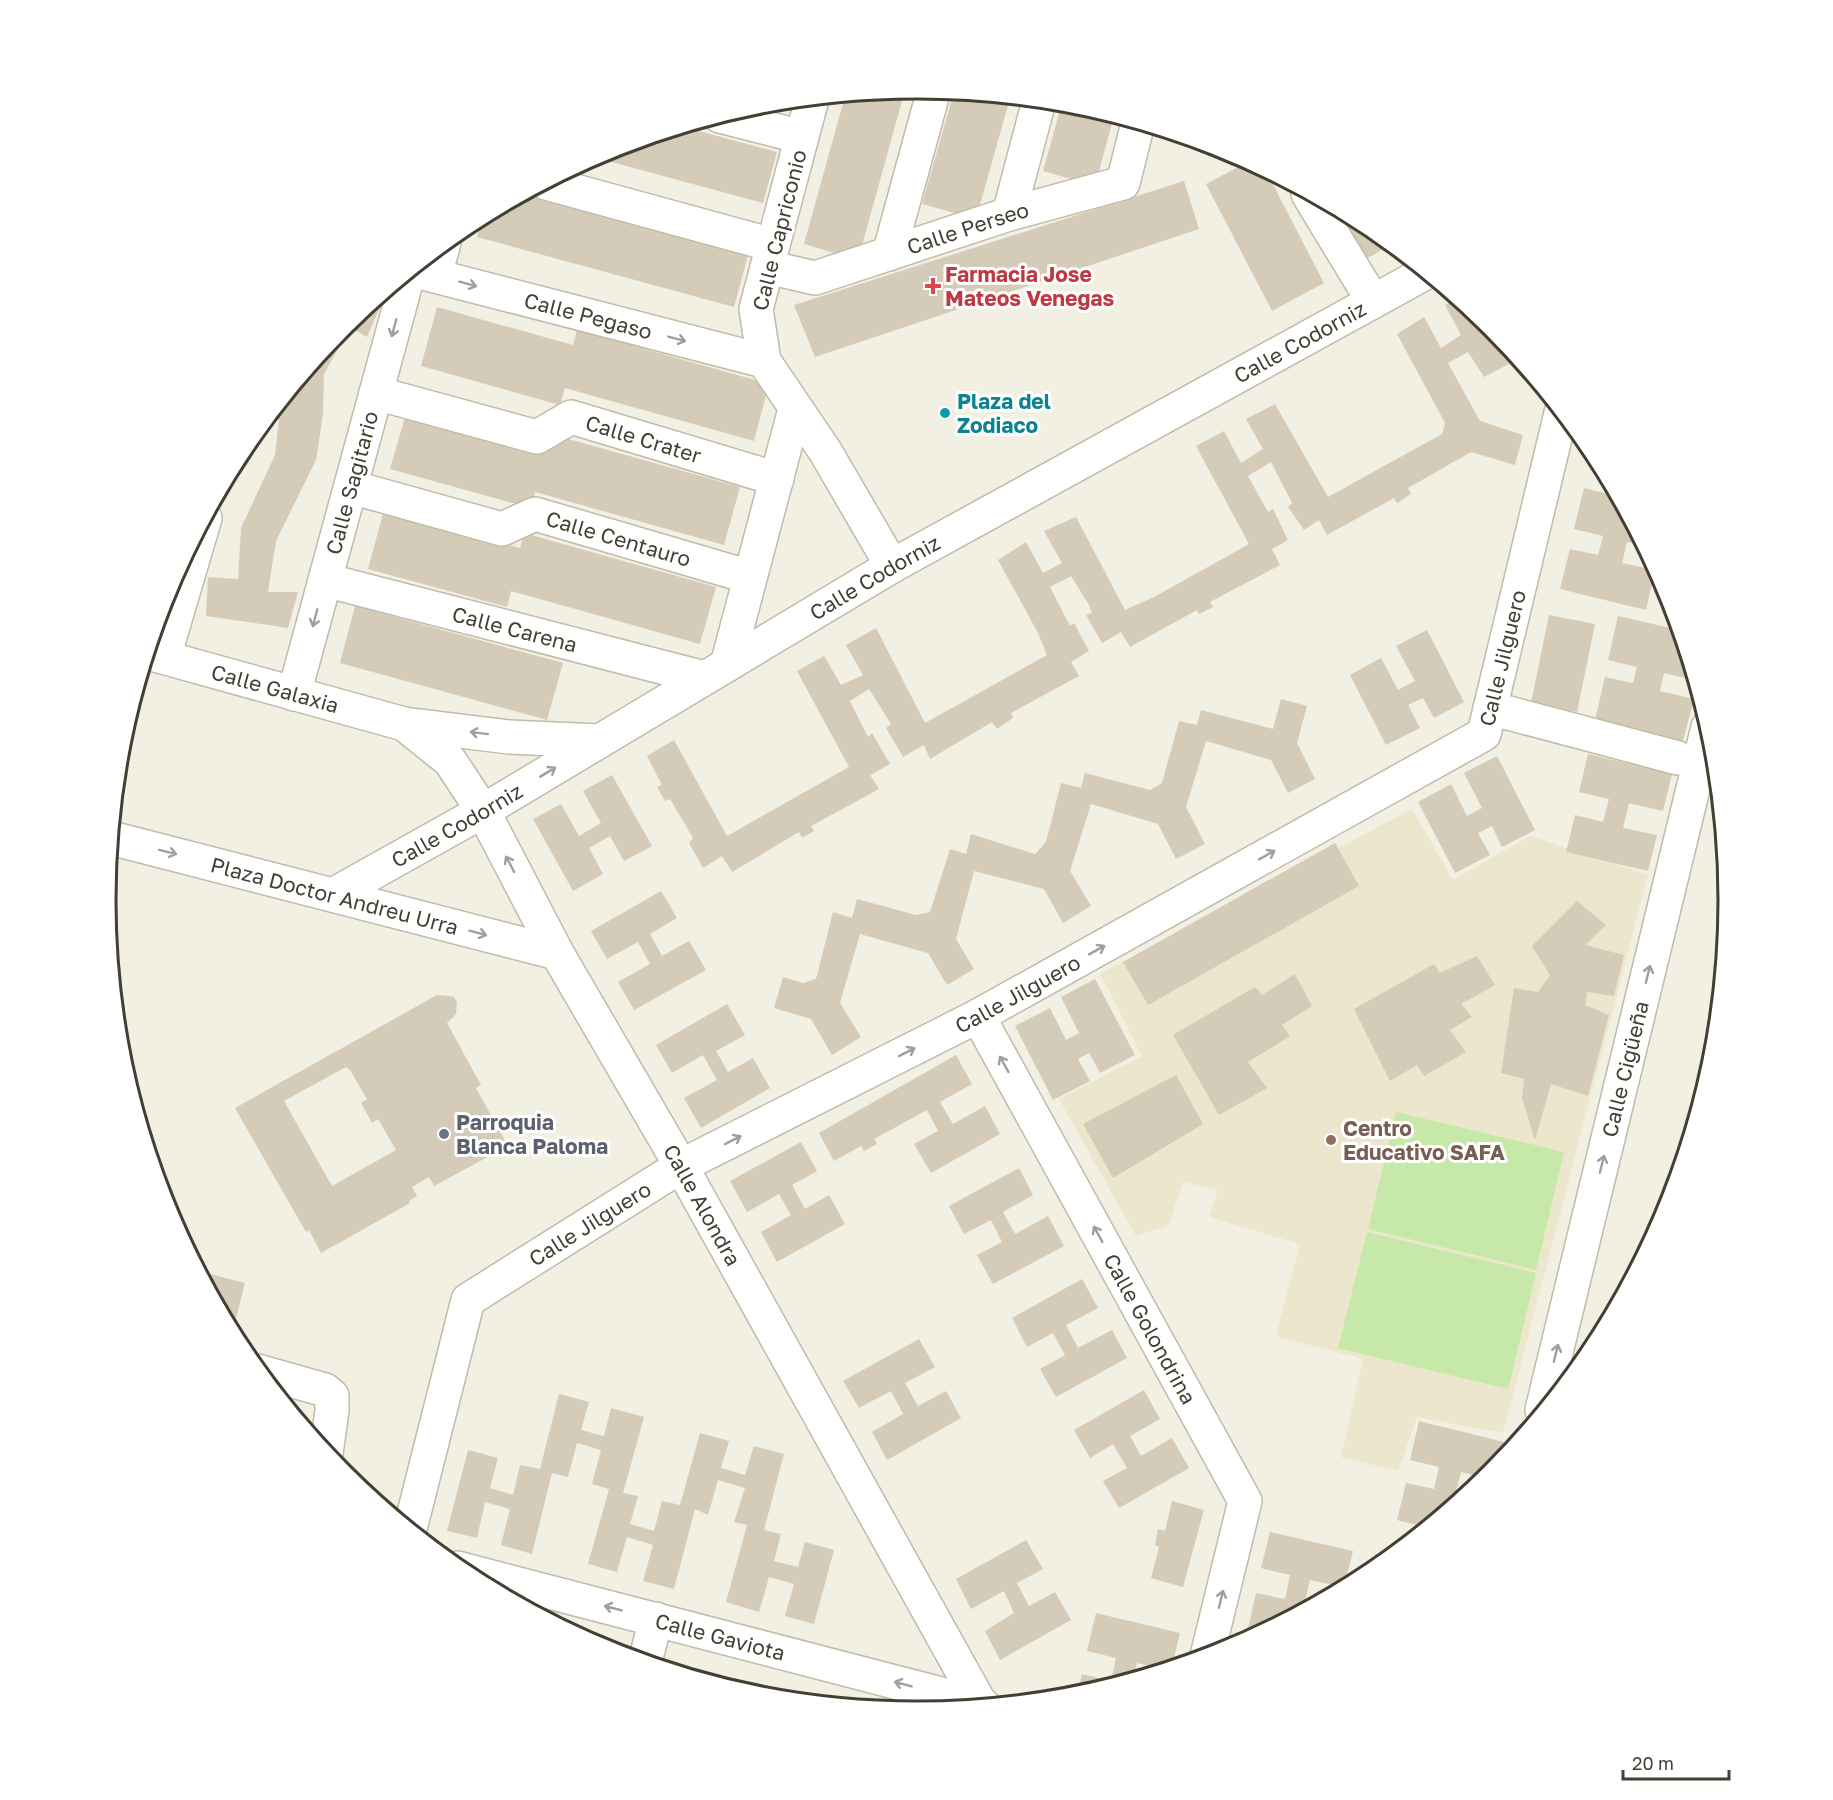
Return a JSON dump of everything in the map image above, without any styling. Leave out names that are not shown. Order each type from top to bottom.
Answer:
[{"type":"street","points":[[889,254],[931,100]]},
{"type":"street","name":"Calle Capriconio","points":[[764,361],[756,309],[810,106]]},
{"type":"street","points":[[1009,214],[1037,108]]},
{"type":"street","points":[[735,120],[801,137]]},
{"type":"street","name":"Calle Perseo","points":[[770,256],[815,278],[1009,214],[1123,183],[1136,130]]},
{"type":"street","points":[[555,186],[770,256]]},
{"type":"street","points":[[1314,205],[1373,301]]},
{"type":"street","name":"Calle Pegaso","points":[[420,272],[764,361]]},
{"type":"street","name":"Calle Sagitario","points":[[294,694],[376,393],[418,273]]},
{"type":"street","name":"Calle Codorniz","points":[[333,895],[483,811],[892,566],[1418,277]]},
{"type":"street","points":[[764,361],[825,451],[892,566]]},
{"type":"street","name":"Calle Crater","points":[[376,393],[537,437],[571,417],[777,479]]},
{"type":"street","points":[[716,672],[750,577],[795,409]]},
{"type":"street","name":"Calle Jilguero","points":[[412,1521],[468,1300],[681,1166],[978,1016],[1484,734],[1559,422]]},
{"type":"street","name":"Calle Centauro","points":[[351,487],[502,529],[535,514],[750,577]]},
{"type":"street","points":[[156,655],[185,573]]},
{"type":"street","name":"Calle Carena","points":[[325,580],[716,672]]},
{"type":"street","name":"Calle Galaxia","points":[[156,655],[404,724],[509,737],[600,741]]},
{"type":"street","points":[[1490,708],[1678,758]]},
{"type":"street","name":"Calle Alondra","points":[[404,724],[450,761],[483,811],[557,953],[681,1166],[977,1698]]},
{"type":"street","name":"Calle Cigüeña","points":[[1545,1396],[1703,748]]},
{"type":"street","name":"Plaza Doctor Andreu Urra","points":[[118,840],[557,953]]},
{"type":"street","name":"Calle Golondrina","points":[[978,1016],[1245,1501],[1210,1645]]},
{"type":"street","points":[[272,1375],[325,1390],[332,1395],[327,1442]]},
{"type":"street","name":"Calle Gaviota","points":[[486,1576],[960,1699]]},
{"type":"street","points":[[647,1654],[656,1619]]},
{"type":"shaded area","name":"Centro Educativo SAFA","points":[[1412,809],[1453,880],[1530,836],[1648,875],[1503,1433],[1417,1417],[1398,1471],[1341,1457],[1363,1359],[1276,1336],[1300,1244],[1209,1217],[1218,1190],[1183,1182],[1168,1226],[1136,1236],[1059,1099],[1142,1056],[1100,973]]},
{"type":"green space","points":[[1396,1112],[1564,1152],[1536,1270],[1368,1229]]},
{"type":"green space","points":[[1367,1232],[1536,1273],[1508,1389],[1338,1348]]},
{"type":"building","points":[[902,100],[858,260],[804,244],[843,103]]},
{"type":"building","points":[[952,100],[1008,105],[976,219],[922,204]]},
{"type":"building","points":[[1060,112],[1112,123],[1095,186],[1043,171]]},
{"type":"building","points":[[696,130],[777,152],[763,203],[608,161]]},
{"type":"building","points":[[1238,167],[1272,182],[1324,283],[1272,311],[1206,184]]},
{"type":"building","points":[[1184,181],[1199,229],[815,357],[794,305]]},
{"type":"building","points":[[540,193],[749,251],[734,307],[477,237],[479,229]]},
{"type":"building","points":[[1340,220],[1383,249],[1362,261]]},
{"type":"building","points":[[1450,303],[1511,363],[1484,377],[1468,352],[1448,363],[1480,421],[1523,435],[1515,465],[1471,452],[1408,488],[1411,494],[1397,503],[1394,498],[1327,535],[1319,520],[1304,530],[1288,507],[1292,503],[1271,462],[1248,476],[1268,512],[1273,509],[1288,540],[1272,549],[1280,565],[1210,602],[1213,607],[1199,614],[1197,610],[1130,647],[1121,632],[1102,643],[1086,615],[1092,613],[1089,605],[1071,576],[1050,587],[1070,626],[1074,623],[1089,651],[1071,662],[1079,676],[1011,713],[1013,718],[997,729],[992,722],[930,759],[924,745],[903,757],[886,728],[891,724],[869,689],[850,701],[868,737],[872,733],[890,764],[870,775],[879,789],[811,826],[814,831],[802,838],[799,832],[732,872],[722,856],[703,868],[689,843],[693,838],[670,799],[665,801],[657,787],[662,785],[647,756],[674,740],[727,836],[849,767],[797,671],[824,656],[841,685],[863,675],[846,645],[876,628],[925,723],[1047,655],[1038,633],[998,560],[1026,542],[1043,573],[1062,563],[1044,531],[1076,517],[1125,610],[1154,597],[1249,544],[1196,446],[1224,431],[1241,463],[1263,449],[1246,419],[1275,404],[1328,497],[1442,434],[1445,423],[1397,334],[1424,317],[1441,348],[1461,335],[1445,305]]},
{"type":"building","points":[[381,305],[367,337],[355,330]]},
{"type":"building","points":[[437,307],[573,345],[577,330],[769,384],[754,441],[565,388],[560,405],[421,366]]},
{"type":"building","points":[[341,344],[324,374],[323,414],[316,460],[276,541],[268,592],[298,592],[288,628],[206,616],[208,577],[238,579],[241,528],[275,455],[280,414]]},
{"type":"building","points":[[407,410],[547,433],[740,487],[724,545],[535,492],[531,508],[390,469]]},
{"type":"building","points":[[1584,488],[1606,494],[1633,543],[1627,542],[1622,563],[1645,568],[1652,583],[1646,610],[1560,589],[1570,549],[1598,555],[1603,536],[1574,529]]},
{"type":"building","points":[[384,510],[520,548],[524,533],[716,587],[700,644],[511,591],[507,607],[368,569]]},
{"type":"building","points":[[355,606],[563,663],[547,720],[340,663]]},
{"type":"building","points":[[1549,615],[1595,624],[1577,712],[1531,703]]},
{"type":"building","points":[[1618,616],[1670,628],[1686,678],[1664,673],[1660,691],[1691,698],[1693,704],[1683,741],[1595,720],[1605,677],[1633,683],[1637,667],[1608,660]]},
{"type":"building","points":[[1427,630],[1464,702],[1434,718],[1423,698],[1408,705],[1420,728],[1386,745],[1350,675],[1381,658],[1398,690],[1415,681],[1396,646]]},
{"type":"building","points":[[1281,699],[1307,706],[1297,743],[1315,779],[1288,793],[1271,760],[1206,741],[1186,807],[1205,844],[1176,859],[1158,824],[1091,804],[1070,871],[1091,906],[1063,923],[1044,889],[974,871],[956,939],[974,969],[947,985],[928,953],[860,934],[840,1003],[861,1037],[832,1055],[811,1019],[774,1008],[783,977],[803,983],[816,979],[833,912],[852,918],[857,899],[916,915],[930,912],[950,849],[966,854],[971,834],[1035,854],[1046,842],[1061,783],[1081,788],[1085,773],[1150,790],[1162,783],[1179,721],[1197,725],[1201,710],[1273,729]]},
{"type":"building","points":[[1588,754],[1672,774],[1663,811],[1629,803],[1623,828],[1657,835],[1648,871],[1566,852],[1575,815],[1603,822],[1609,799],[1579,792]]},
{"type":"building","points":[[1497,756],[1535,830],[1502,847],[1492,826],[1478,833],[1490,855],[1455,873],[1418,802],[1451,784],[1467,816],[1482,808],[1464,773]]},
{"type":"building","points":[[612,775],[652,846],[624,861],[610,836],[589,848],[603,874],[573,891],[533,819],[561,804],[579,836],[601,823],[583,791]]},
{"type":"building","points":[[1335,843],[1359,886],[1148,1005],[1123,962]]},
{"type":"building","points":[[661,891],[677,918],[650,934],[662,956],[689,941],[706,970],[634,1010],[618,982],[650,964],[638,942],[607,959],[591,931]]},
{"type":"building","points":[[1577,901],[1606,925],[1585,945],[1624,955],[1614,996],[1587,992],[1585,1005],[1609,1015],[1588,1096],[1551,1084],[1535,1140],[1522,1098],[1524,1079],[1501,1073],[1514,988],[1538,992],[1550,975],[1532,946]]},
{"type":"building","points":[[1477,956],[1495,985],[1461,1004],[1472,1017],[1450,1030],[1466,1052],[1424,1076],[1417,1065],[1390,1081],[1354,1009],[1434,964],[1440,973]]},
{"type":"building","points":[[1295,974],[1312,1006],[1282,1025],[1290,1036],[1248,1062],[1267,1088],[1219,1115],[1173,1035],[1255,987],[1262,995]]},
{"type":"building","points":[[1095,979],[1135,1055],[1100,1073],[1089,1053],[1078,1059],[1090,1081],[1053,1100],[1015,1026],[1050,1008],[1066,1040],[1079,1033],[1061,997]]},
{"type":"building","name":"Parroquia Blanca Paloma","points":[[437,995],[449,996],[454,997],[457,1002],[456,1014],[447,1023],[481,1085],[476,1088],[508,1146],[434,1186],[429,1177],[412,1187],[417,1196],[409,1201],[410,1203],[321,1253],[309,1230],[306,1232],[235,1108]],"holes":[[[346,1067],[367,1099],[361,1103],[372,1123],[378,1119],[396,1150],[332,1186],[284,1101]]]},
{"type":"building","points":[[727,1004],[745,1035],[716,1051],[728,1072],[753,1058],[770,1088],[701,1128],[684,1098],[717,1080],[703,1055],[672,1073],[656,1045]]},
{"type":"building","points":[[956,1055],[972,1084],[940,1102],[953,1124],[985,1106],[1000,1134],[931,1173],[914,1144],[938,1131],[927,1110],[874,1139],[877,1144],[864,1151],[861,1146],[834,1161],[819,1133]]},
{"type":"building","points":[[1176,1075],[1203,1124],[1113,1178],[1083,1124]]},
{"type":"building","points":[[801,1142],[817,1171],[792,1185],[805,1209],[829,1195],[845,1224],[777,1262],[761,1232],[791,1215],[779,1194],[747,1212],[730,1181]]},
{"type":"building","points":[[1019,1168],[1033,1195],[1003,1212],[1015,1234],[1048,1216],[1064,1246],[993,1284],[977,1255],[1002,1242],[991,1220],[964,1234],[949,1206]]},
{"type":"building","points":[[209,1274],[245,1283],[235,1321]]},
{"type":"building","points":[[1082,1279],[1098,1308],[1066,1325],[1078,1348],[1112,1330],[1127,1358],[1056,1397],[1040,1369],[1065,1355],[1053,1333],[1027,1347],[1012,1318]]},
{"type":"building","points":[[919,1339],[935,1367],[905,1383],[918,1406],[946,1391],[961,1418],[887,1460],[872,1432],[903,1414],[891,1391],[859,1408],[843,1381]]},
{"type":"building","points":[[1144,1390],[1160,1419],[1130,1436],[1141,1456],[1172,1438],[1189,1468],[1119,1508],[1103,1481],[1127,1468],[1113,1444],[1090,1458],[1074,1430]]},
{"type":"building","points":[[559,1394],[589,1402],[581,1430],[604,1436],[611,1408],[644,1417],[623,1493],[638,1496],[630,1524],[654,1531],[662,1501],[680,1505],[700,1433],[729,1441],[721,1468],[745,1475],[754,1446],[784,1454],[764,1530],[781,1534],[774,1561],[798,1567],[805,1542],[834,1550],[814,1624],[785,1616],[794,1584],[769,1577],[759,1612],[726,1602],[747,1525],[734,1522],[745,1488],[718,1480],[708,1515],[695,1509],[674,1589],[643,1581],[653,1545],[627,1537],[617,1572],[588,1564],[609,1489],[592,1484],[601,1450],[577,1443],[568,1477],[552,1473],[532,1554],[501,1545],[510,1509],[485,1502],[477,1538],[447,1531],[468,1450],[498,1458],[490,1488],[513,1495],[520,1465],[540,1469]]},
{"type":"building","points":[[1419,1421],[1504,1442],[1473,1475],[1461,1472],[1456,1492],[1417,1525],[1397,1520],[1406,1483],[1434,1489],[1439,1467],[1410,1460]]},
{"type":"building","points":[[1172,1501],[1204,1510],[1183,1587],[1151,1578],[1159,1547],[1155,1545],[1158,1529],[1165,1531]]},
{"type":"building","points":[[1270,1532],[1353,1551],[1347,1575],[1332,1585],[1310,1580],[1305,1600],[1249,1628],[1256,1593],[1285,1599],[1290,1575],[1261,1568]]},
{"type":"building","points":[[1026,1540],[1043,1569],[1017,1583],[1029,1606],[1055,1592],[1071,1620],[1000,1660],[985,1631],[1014,1613],[1004,1591],[971,1609],[956,1579]]},
{"type":"building","points":[[1096,1613],[1180,1633],[1174,1658],[1149,1666],[1137,1663],[1135,1670],[1112,1677],[1116,1658],[1087,1651]]},
{"type":"building","points":[[1082,1674],[1103,1679],[1080,1684]]},
{"type":"place","name":"Farmacia Jose Mateos Venegas","points":[[933,286]]},
{"type":"place","name":"Plaza del Zodiaco","points":[[945,413]]},
{"type":"place","name":"Parroquia Blanca Paloma","points":[[444,1134]]},
{"type":"place","name":"Centro Educativo SAFA","points":[[1331,1140]]}]
